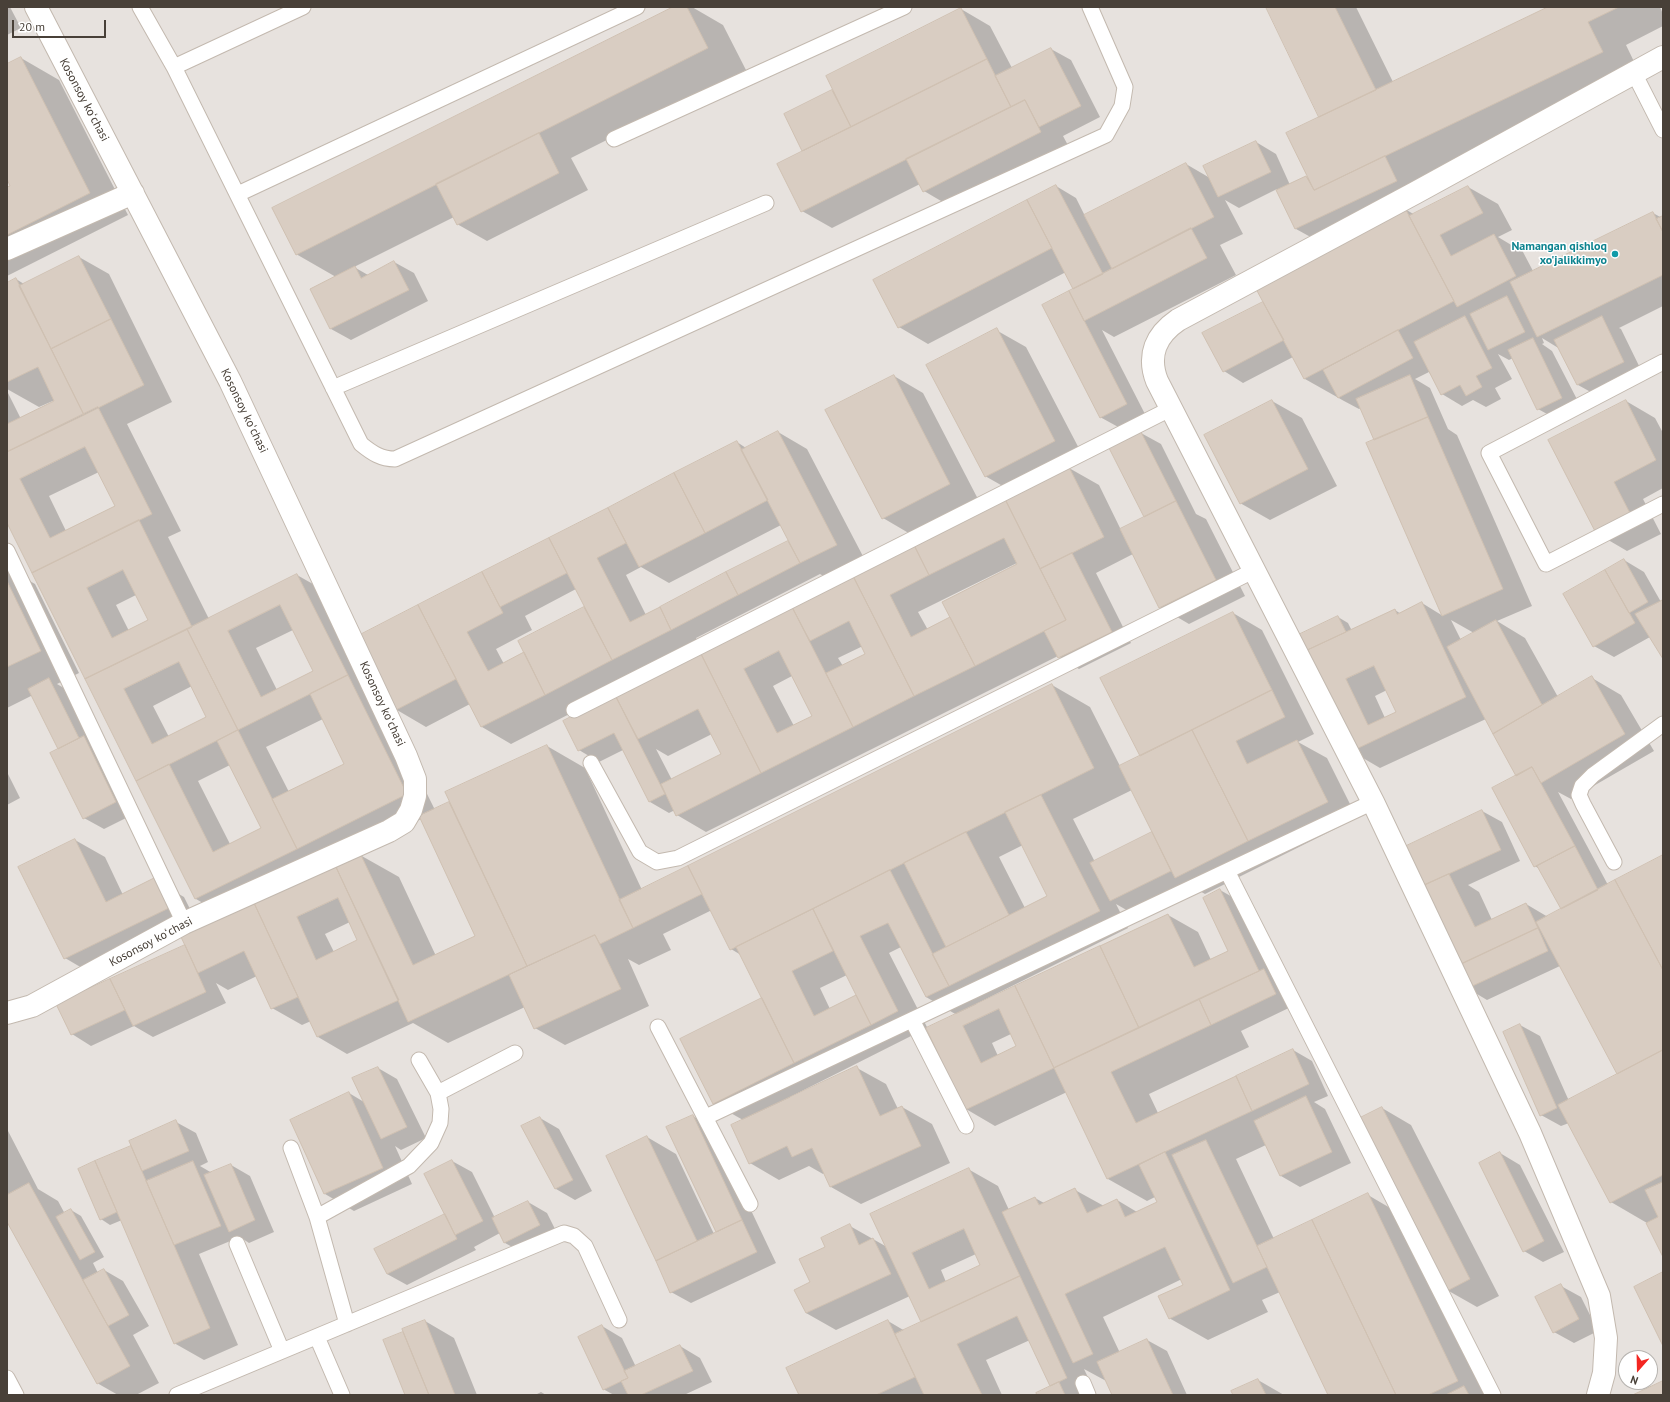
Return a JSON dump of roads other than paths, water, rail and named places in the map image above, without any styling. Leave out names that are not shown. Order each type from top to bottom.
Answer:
[{"type":"street","name":"Kosonsoy koʻchasi","points":[[7,1013],[32,1006],[184,923],[394,828],[404,822],[412,810],[415,796],[415,779],[406,756],[230,381],[36,7]]},
{"type":"street","points":[[1598,1395],[1604,1374],[1606,1338],[1599,1296],[1530,1133],[1373,802],[1157,381],[1152,364],[1153,352],[1157,342],[1167,327],[1178,320],[1415,193],[1663,57]]},
{"type":"street","points":[[7,249],[133,193]]},
{"type":"lane","points":[[140,7],[174,67],[361,444],[375,455],[396,459],[1106,135],[1122,106],[1125,87],[1090,7]]},
{"type":"lane","points":[[174,67],[303,7]]},
{"type":"lane","points":[[238,194],[638,7]]},
{"type":"lane","points":[[614,139],[904,7]]},
{"type":"lane","points":[[1634,73],[1663,130]]},
{"type":"lane","points":[[333,388],[766,203]]},
{"type":"lane","points":[[1663,362],[1489,453],[1546,564],[1663,504]]},
{"type":"lane","points":[[574,710],[1172,408]]},
{"type":"lane","points":[[7,551],[184,923]]},
{"type":"lane","points":[[591,763],[640,852],[657,862],[678,858],[1255,570]]},
{"type":"lane","points":[[1614,862],[1579,795],[1582,786],[1593,775],[1663,724]]},
{"type":"lane","points":[[706,1118],[1373,802]]},
{"type":"lane","points":[[1227,870],[1493,1395]]},
{"type":"lane","points":[[912,1020],[966,1126]]},
{"type":"lane","points":[[658,1027],[750,1204]]},
{"type":"lane","points":[[438,1093],[515,1052]]},
{"type":"lane","points":[[317,1217],[409,1166],[431,1143],[440,1123],[441,1109],[438,1093],[419,1060]]},
{"type":"lane","points":[[291,1148],[317,1217],[347,1324]]},
{"type":"lane","points":[[177,1395],[564,1233],[574,1236],[585,1246],[619,1320]]},
{"type":"lane","points":[[238,1244],[282,1351]]},
{"type":"lane","points":[[317,1337],[342,1395]]},
{"type":"lane","points":[[7,1378],[16,1395]]},
{"type":"place","name":"Namangan qishloq xo'jalikkimyo","points":[[1615,254]]}]
